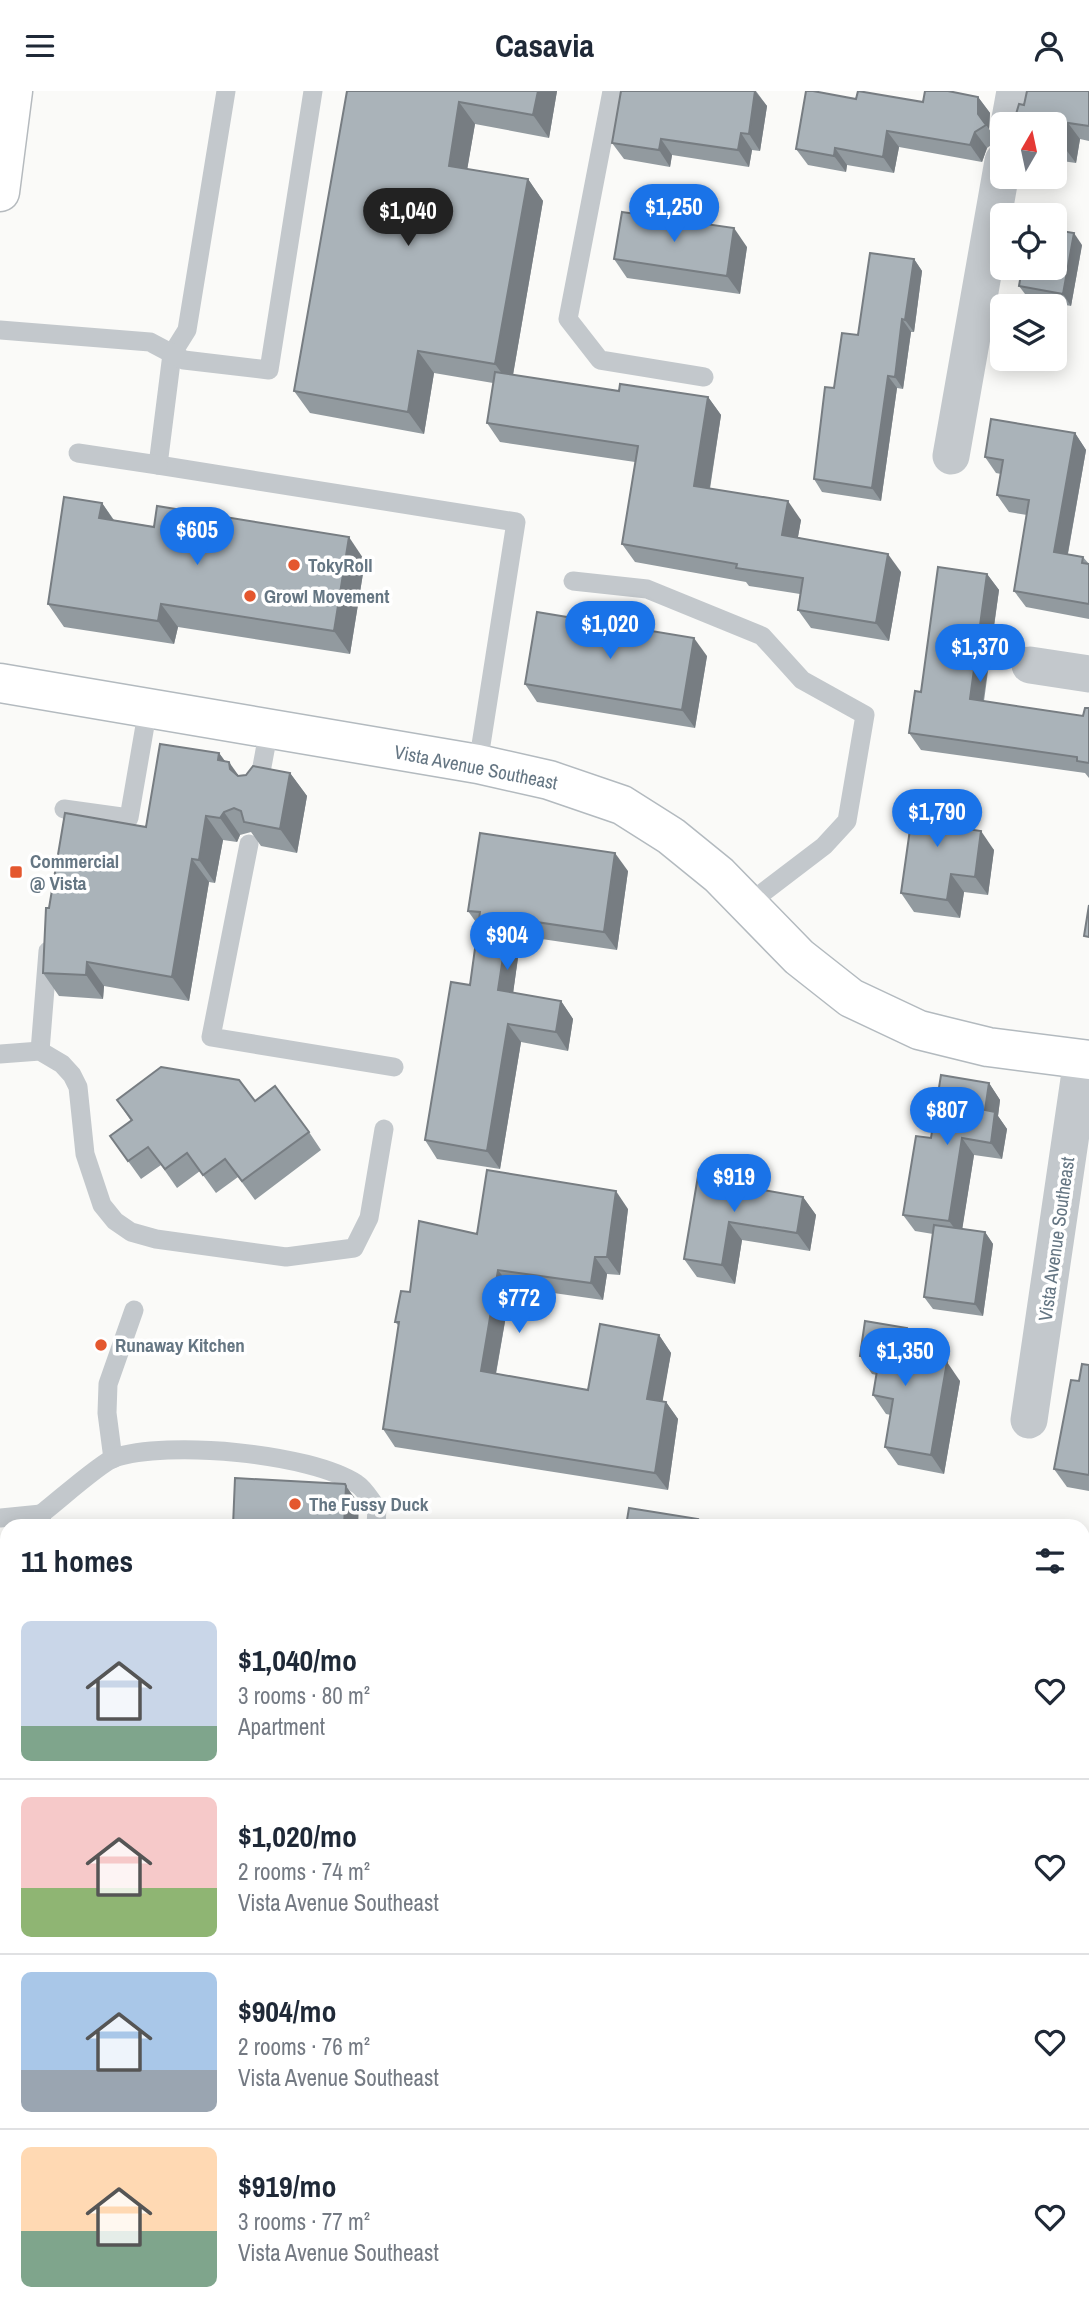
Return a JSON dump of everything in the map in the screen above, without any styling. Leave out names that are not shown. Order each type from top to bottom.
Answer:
[{"type":"main road","points":[[0,192],[13,91]]},
{"type":"main road","name":"Vista Avenue Southeast","points":[[0,683],[478,764],[549,780],[622,805],[671,836],[719,874],[799,957],[850,997],[919,1030],[988,1047],[1086,1059]]},
{"type":"street","points":[[1011,112],[1015,91]]},
{"type":"street","points":[[951,456],[998,189]]},
{"type":"street","points":[[1030,665],[1089,674]]},
{"type":"street","name":"Vista Avenue Southeast","points":[[1029,1420],[1086,1059]]},
{"type":"lane","points":[[158,465],[172,354],[187,330],[226,91]]},
{"type":"lane","points":[[0,330],[150,342],[184,360],[269,370],[313,91]]},
{"type":"lane","points":[[612,91],[568,319],[600,360],[704,377]]},
{"type":"lane","points":[[78,453],[516,522],[478,764]]},
{"type":"lane","points":[[573,581],[647,589],[762,636],[802,680],[865,715],[847,821],[824,846],[748,904]]},
{"type":"lane","points":[[64,809],[130,818],[148,708]]},
{"type":"lane","points":[[258,788],[269,729]]},
{"type":"lane","points":[[249,844],[211,1037],[394,1067]]},
{"type":"lane","points":[[40,1051],[49,935]]},
{"type":"lane","points":[[0,1054],[40,1051],[62,1064],[72,1075],[78,1087],[85,1154],[102,1205],[115,1221],[131,1232],[156,1239],[286,1257],[354,1248],[369,1219],[384,1129]]},
{"type":"lane","points":[[113,1459],[107,1413],[108,1384],[134,1310]]},
{"type":"lane","points":[[43,1519],[113,1459],[165,1450],[246,1453],[317,1467],[358,1484],[377,1509],[376,1519]]},
{"type":"lane","points":[[0,1518],[21,1519]]},
{"type":"building","points":[[347,91],[538,91],[533,115],[459,102],[449,166],[528,179],[495,364],[418,351],[408,412],[294,391]]},
{"type":"building","points":[[621,91],[755,91],[749,134],[741,133],[738,150],[661,139],[659,150],[612,143]]},
{"type":"building","points":[[806,91],[856,99],[858,91],[923,102],[925,91],[948,91],[978,97],[978,114],[986,125],[975,132],[970,145],[887,131],[883,157],[835,148],[834,156],[796,149]]},
{"type":"building","points":[[1027,91],[1089,91],[1089,126],[1068,123],[1068,112],[1017,112],[1019,104],[1024,105]]},
{"type":"building","points":[[622,212],[734,228],[727,276],[614,259]]},
{"type":"building","points":[[1067,232],[1074,233],[1067,272]]},
{"type":"building","points":[[870,253],[914,259],[905,320],[902,319],[895,377],[888,376],[872,488],[814,479],[825,387],[834,388],[842,333],[858,335]]},
{"type":"building","points":[[1020,280],[1066,280],[1063,294],[1019,286]]},
{"type":"building","points":[[495,372],[619,391],[620,384],[708,397],[694,486],[788,501],[782,535],[888,554],[876,623],[798,610],[803,578],[736,568],[737,564],[622,544],[638,446],[487,423]]},
{"type":"building","points":[[991,419],[1075,433],[1054,552],[1083,557],[1082,563],[1089,564],[1089,604],[1014,591],[1029,500],[997,495],[1003,460],[985,457]]},
{"type":"building","points":[[64,497],[102,503],[99,518],[154,527],[157,506],[349,537],[334,631],[161,604],[158,621],[48,604]]},
{"type":"building","points":[[938,567],[987,574],[970,699],[1083,716],[1085,708],[1089,708],[1089,763],[1077,761],[1077,757],[909,733],[915,691],[921,692]]},
{"type":"building","points":[[537,612],[694,638],[682,710],[525,684]]},
{"type":"building","points":[[160,744],[219,753],[218,760],[229,762],[230,769],[238,776],[246,775],[253,766],[290,773],[280,829],[244,822],[241,811],[234,808],[224,812],[220,818],[206,816],[199,860],[192,859],[172,977],[87,962],[86,975],[43,973],[46,908],[49,908],[65,813],[146,827]]},
{"type":"building","points":[[915,794],[956,800],[953,827],[981,831],[975,877],[951,874],[947,900],[901,893]]},
{"type":"building","points":[[480,833],[615,853],[604,932],[509,918],[498,990],[561,1001],[556,1032],[508,1024],[487,1151],[425,1140],[451,982],[470,985],[480,912],[468,911]]},
{"type":"building","points":[[1089,905],[1089,937],[1084,936]]},
{"type":"building","points":[[161,1067],[239,1080],[255,1101],[275,1086],[309,1132],[242,1181],[225,1159],[203,1175],[187,1153],[165,1169],[148,1147],[128,1161],[110,1136],[132,1120],[117,1100]]},
{"type":"building","points":[[941,1075],[989,1083],[985,1110],[995,1112],[991,1143],[962,1138],[949,1221],[903,1215],[916,1136],[931,1138]]},
{"type":"building","points":[[487,1170],[616,1191],[607,1257],[595,1257],[591,1283],[498,1270],[481,1371],[588,1390],[600,1324],[659,1335],[647,1399],[666,1402],[655,1473],[383,1429],[399,1322],[395,1322],[401,1291],[410,1292],[419,1221],[477,1234]]},
{"type":"building","points":[[699,1170],[731,1176],[730,1184],[803,1197],[797,1233],[729,1222],[722,1265],[684,1259]]},
{"type":"building","points":[[934,1225],[985,1232],[975,1304],[924,1297]]},
{"type":"building","points":[[865,1321],[907,1328],[903,1355],[947,1362],[931,1455],[885,1447],[893,1399],[873,1395],[879,1359],[860,1356]]},
{"type":"building","points":[[1082,1364],[1089,1365],[1089,1475],[1054,1469],[1071,1380],[1079,1381]]},
{"type":"building","points":[[235,1478],[346,1486],[344,1519],[233,1519]]},
{"type":"building","points":[[629,1508],[698,1519],[627,1519]]},
{"type":"place","name":"TokyRoll","points":[[294,565]]},
{"type":"place","name":"Growl Movement","points":[[250,596]]},
{"type":"place","name":"Commercial @ Vista","points":[[16,872]]},
{"type":"place","name":"Runaway Kitchen","points":[[101,1345]]},
{"type":"place","name":"The Fussy Duck","points":[[295,1504]]}]
